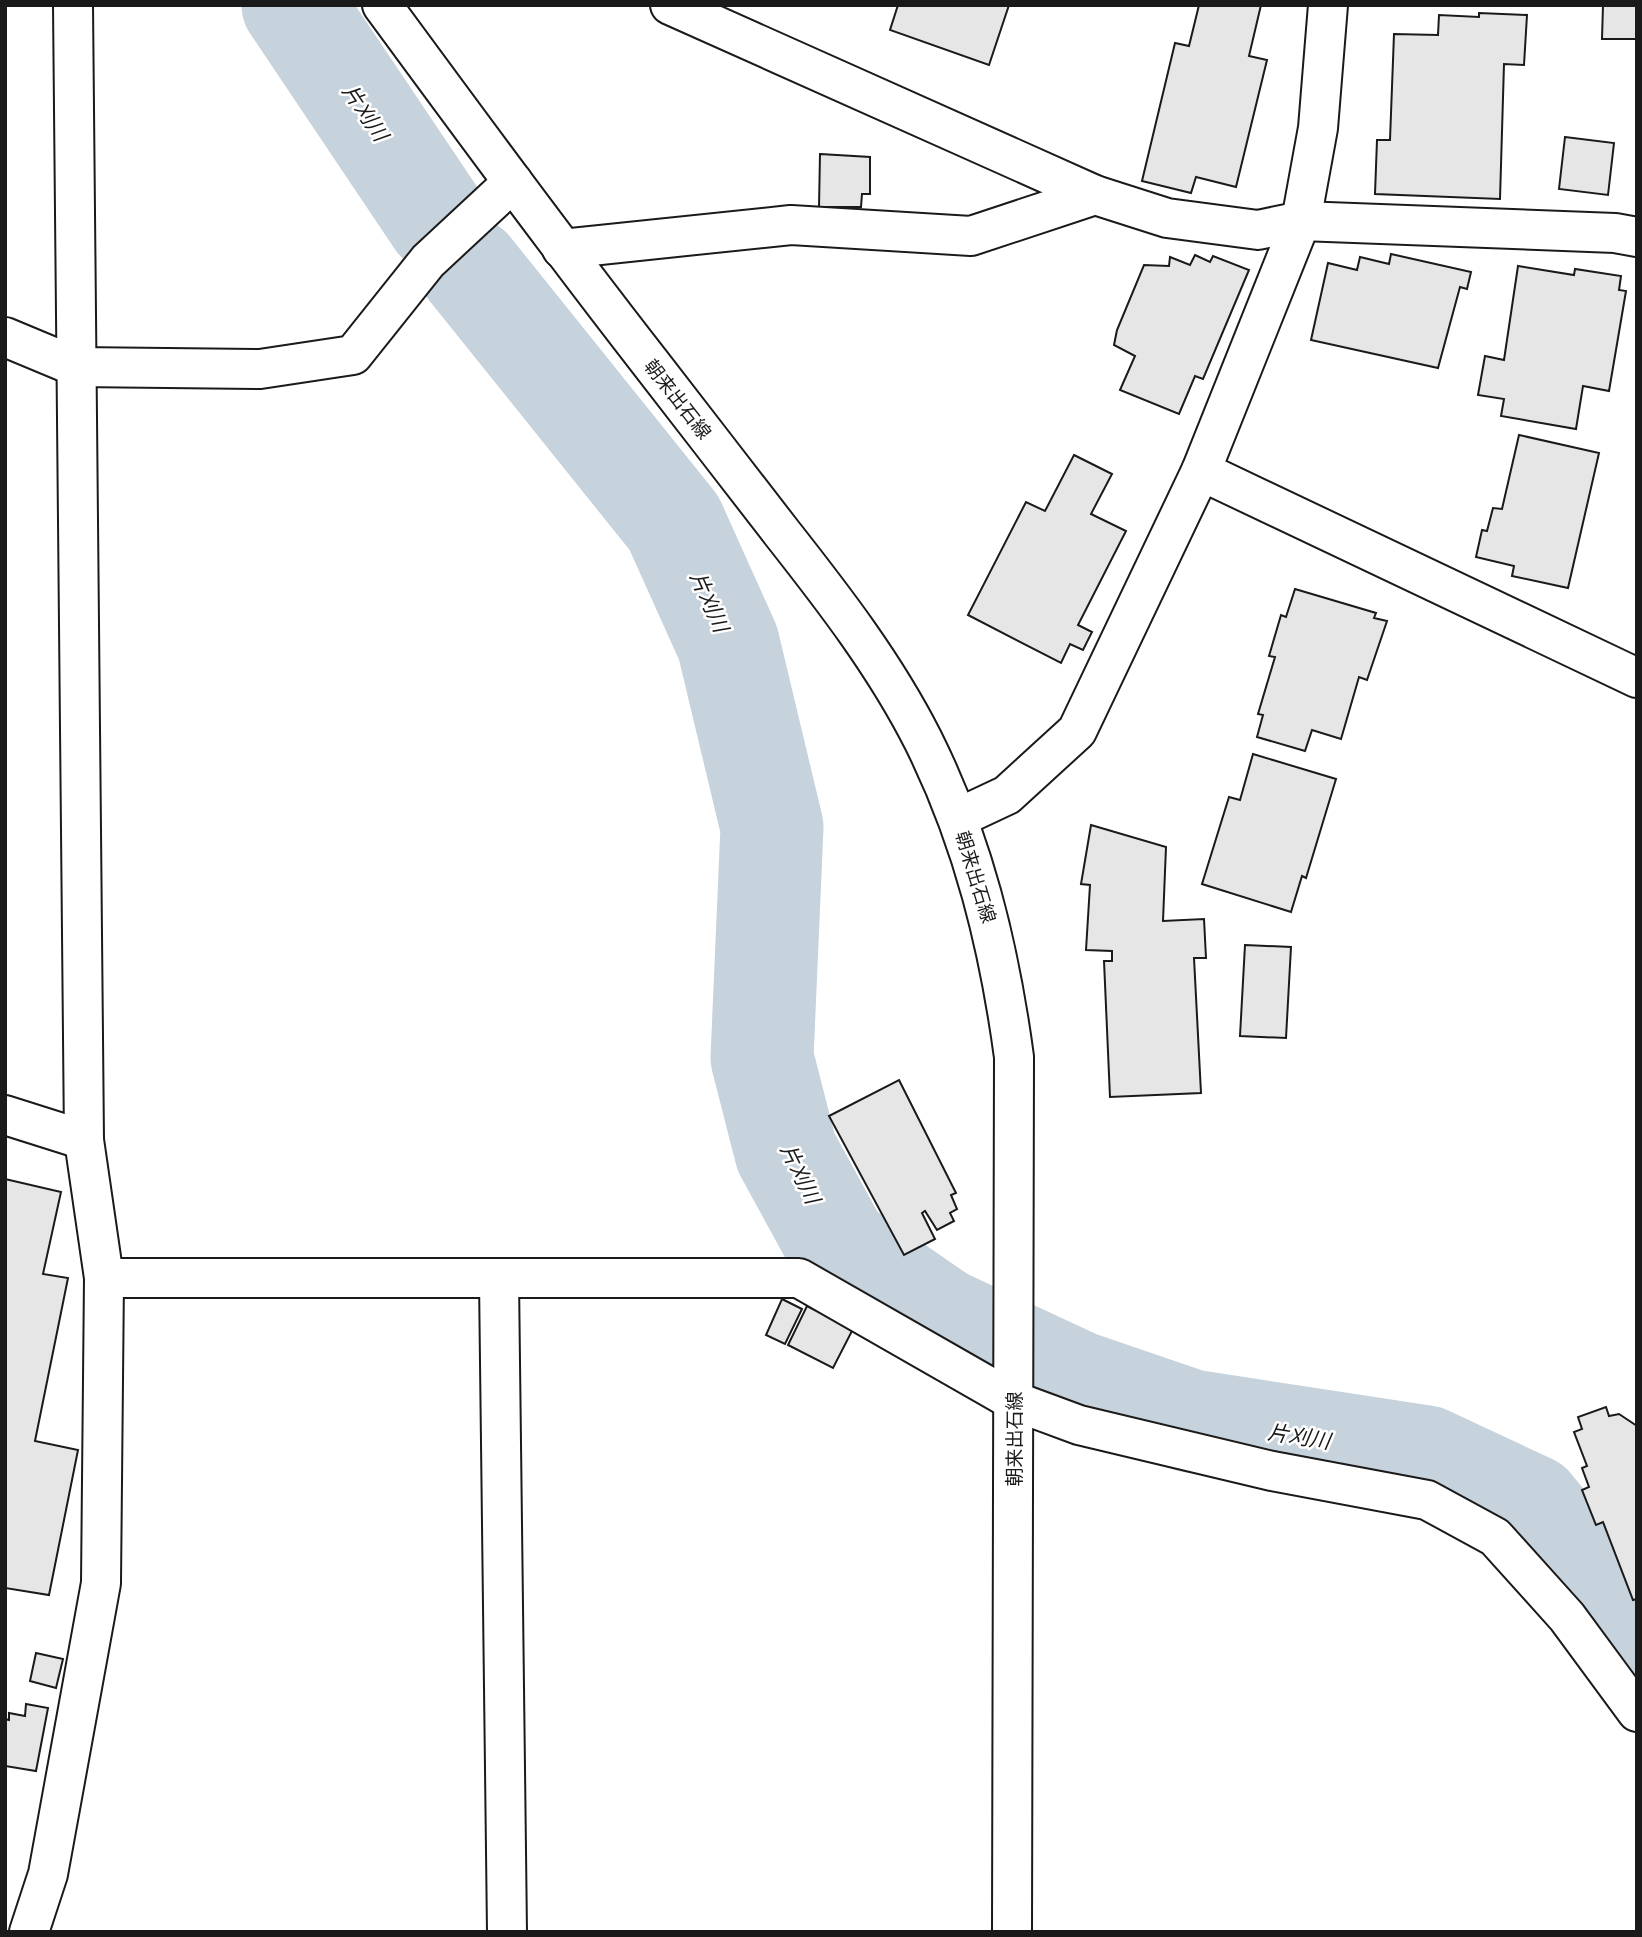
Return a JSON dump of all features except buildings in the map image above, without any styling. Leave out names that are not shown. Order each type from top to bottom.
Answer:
[{"type":"street","points":[[29,1932],[47,1874],[101,1583],[104,1278],[84,1140],[73,5]]},
{"type":"street","name":"朝来出石線","points":[[382,5],[562,250],[831,595],[880,665],[922,740],[957,818],[990,922],[1003,976],[1014,1056],[1012,1932]]},
{"type":"street","points":[[670,5],[1096,195],[1167,218],[1258,230],[1301,221],[1615,233],[1637,237]]},
{"type":"street","points":[[957,818],[1007,795],[1077,731],[1201,471],[1301,221],[1318,128],[1328,5]]},
{"type":"street","points":[[5,337],[77,367],[260,369],[353,355],[428,261],[513,182]]},
{"type":"street","points":[[562,250],[792,225],[971,236],[1096,195]]},
{"type":"street","points":[[1201,471],[1637,678]]},
{"type":"street","points":[[5,1115],[84,1140]]},
{"type":"street","points":[[104,1278],[799,1278],[1014,1385],[1079,1425],[1272,1471],[1427,1500],[1495,1537],[1567,1617],[1637,1712]]},
{"type":"street","points":[[499,1280],[507,1932]]},
{"type":"waterway","name":"片刈川","points":[[293,5],[438,221]]},
{"type":"waterway","name":"片刈川","points":[[470,269],[674,523],[728,643],[772,827],[762,1058],[786,1152],[838,1247],[942,1319],[1077,1382],[1191,1421],[1426,1457],[1531,1506],[1637,1636]]}]
